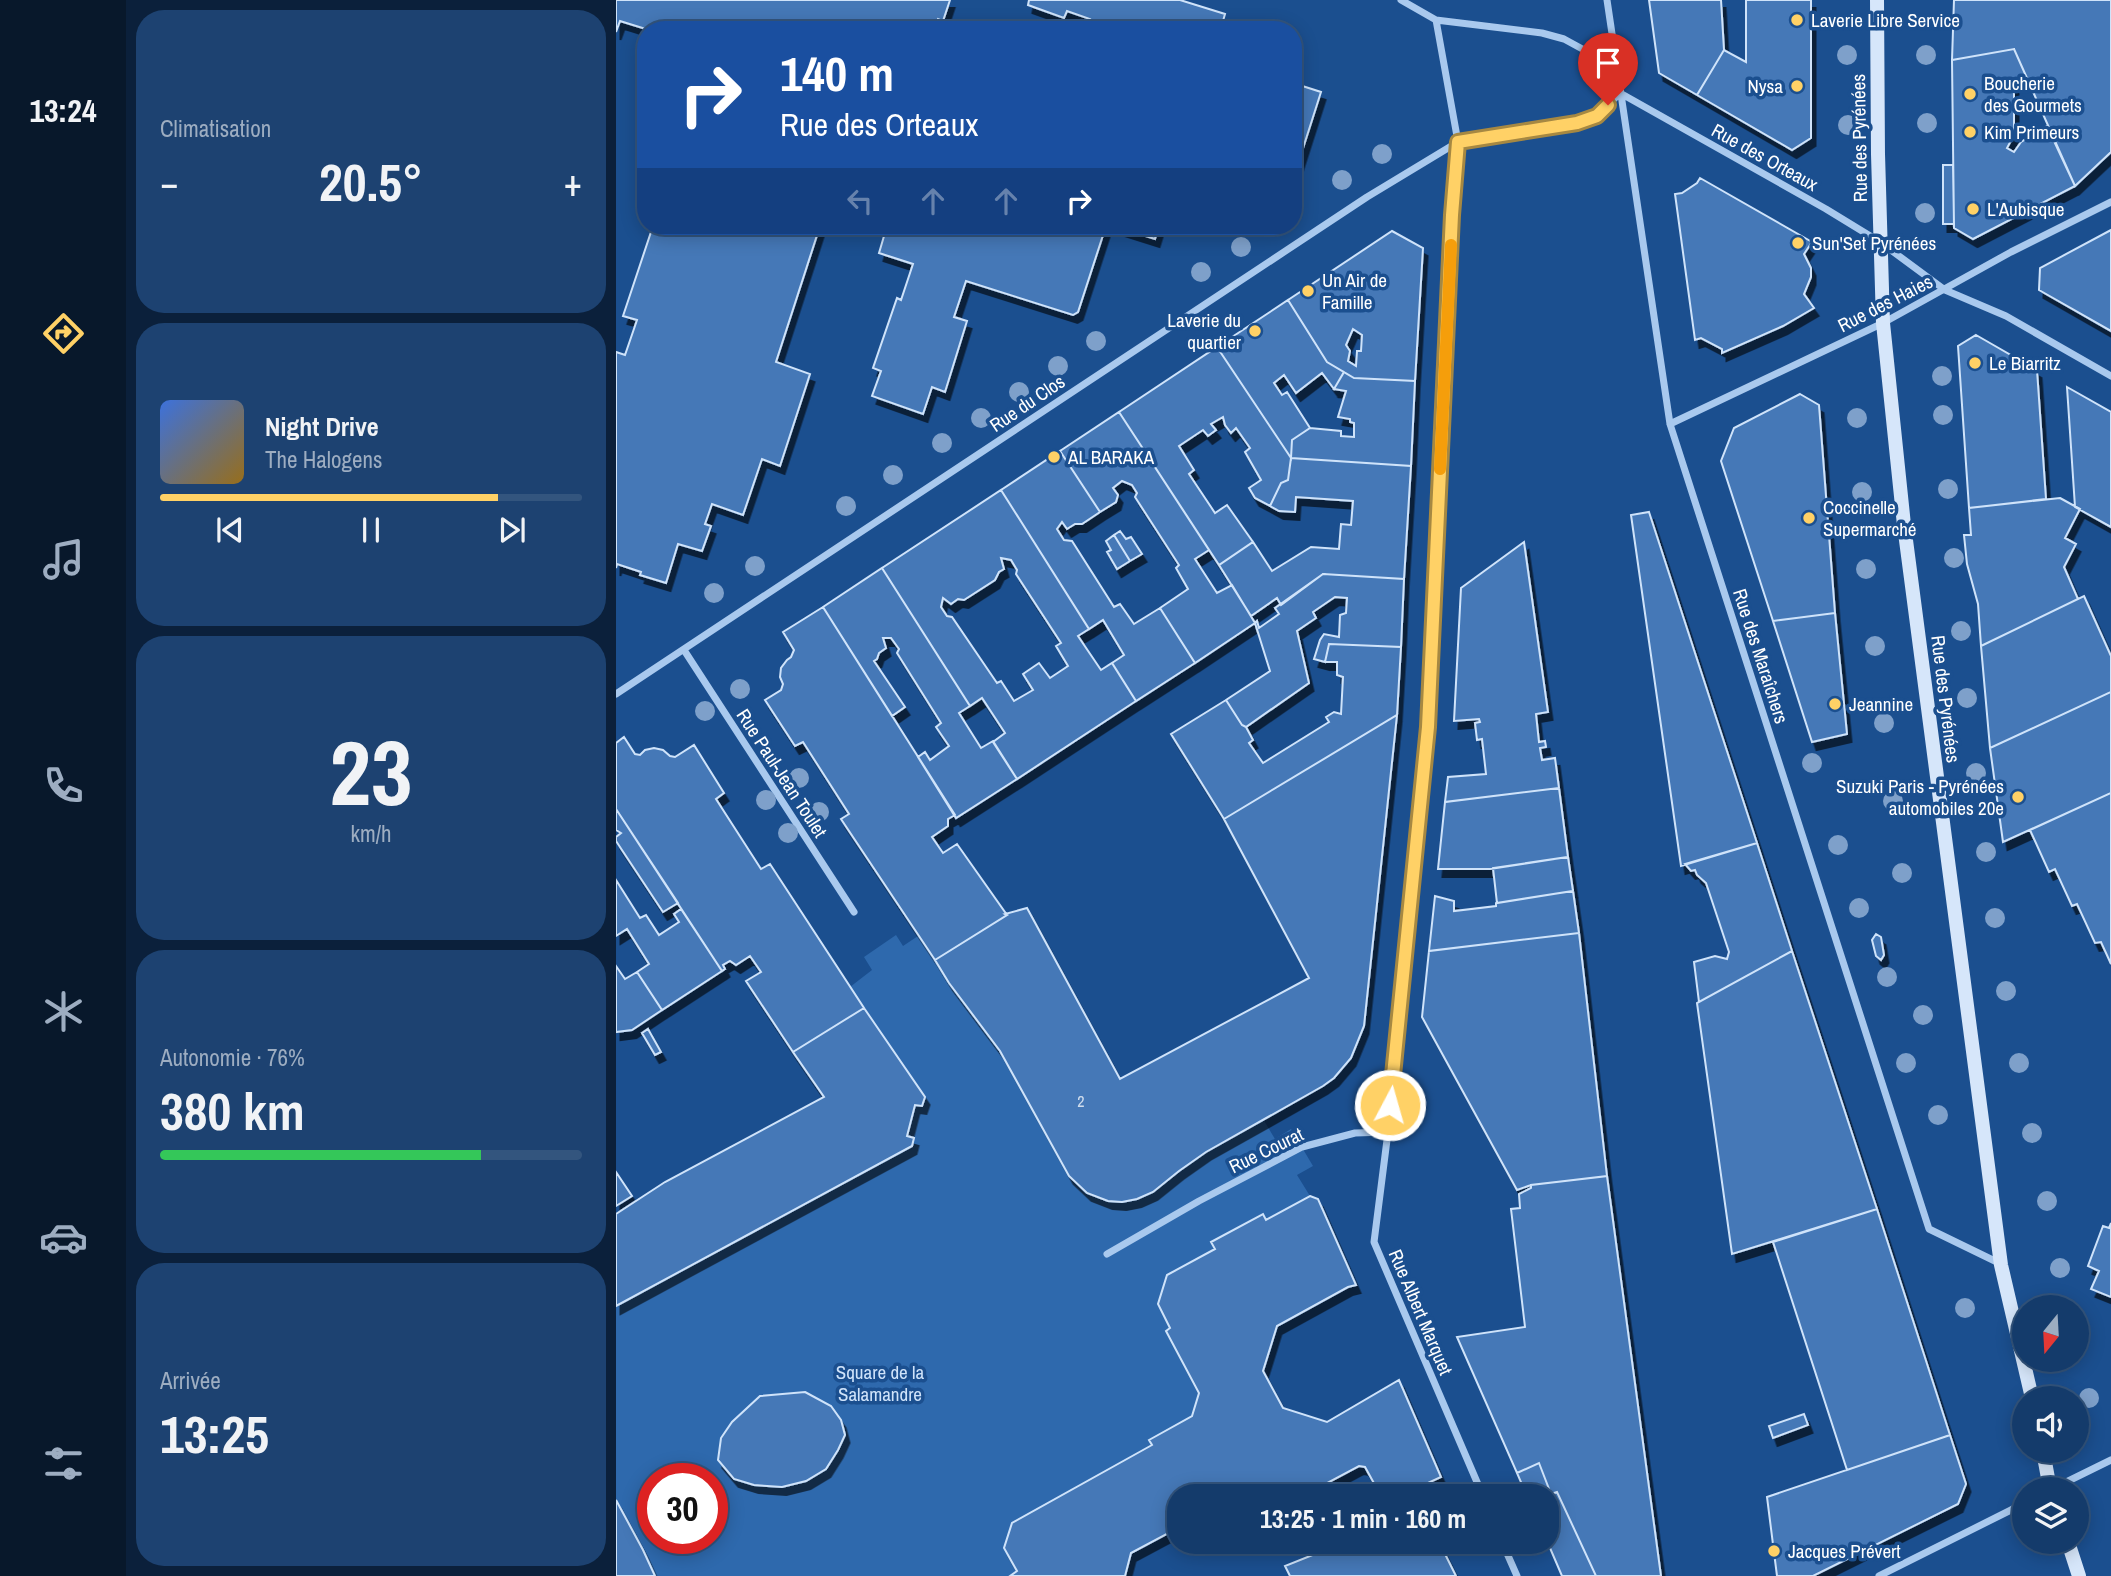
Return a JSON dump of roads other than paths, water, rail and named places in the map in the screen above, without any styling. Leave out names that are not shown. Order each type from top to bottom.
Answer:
[{"type":"main road","name":"Rue des Pyrénées","points":[[1878,0],[1883,323],[1904,525],[2001,1265],[2029,1386]]},
{"type":"main road","points":[[2072,1554],[2079,1576]]},
{"type":"street","name":"Rue des Orteaux","points":[[1401,0],[1436,20],[1542,33],[1564,39],[1586,51],[1620,93],[1880,242],[1945,290],[2006,316],[2111,376]]},
{"type":"street","name":"Rue des Maraîchers","points":[[1606,0],[1670,424],[1929,1229],[2001,1265]]},
{"type":"street","points":[[1388,1132],[1428,727],[1452,215],[1458,142],[1436,20]]},
{"type":"street","points":[[1458,142],[1577,123],[1597,116],[1620,93]]},
{"type":"street","name":"Rue du Clos","points":[[616,694],[1367,197],[1458,142]]},
{"type":"street","name":"Rue des Haies","points":[[1670,424],[1883,323],[2011,252],[2111,202]]},
{"type":"street","name":"Rue Paul-Jean Toulet","points":[[684,650],[853,912]]},
{"type":"street","name":"Rue Courat","points":[[1107,1254],[1199,1201],[1302,1147],[1355,1133],[1388,1132]]},
{"type":"street","name":"Rue Albert Marquet","points":[[1388,1132],[1374,1242],[1478,1484]]},
{"type":"street","points":[[2076,1477],[2111,1460]]},
{"type":"street","points":[[1879,1576],[2012,1510]]},
{"type":"street","points":[[1507,1554],[1517,1576]]},
{"type":"place","name":"Laverie Libre Service","points":[[1797,20]]},
{"type":"place","name":"Nysa","points":[[1797,86]]},
{"type":"place","name":"Boucherie des Gourmets","points":[[1970,94]]},
{"type":"place","name":"Kim Primeurs","points":[[1970,132]]},
{"type":"place","name":"L'Aubisque","points":[[1973,209]]},
{"type":"place","name":"Sun'Set Pyrénées","points":[[1798,243]]},
{"type":"place","name":"Un Air de Famille","points":[[1308,291]]},
{"type":"place","name":"Laverie du quartier","points":[[1255,331]]},
{"type":"place","name":"Le Biarritz","points":[[1975,363]]},
{"type":"place","name":"AL BARAKA","points":[[1054,457]]},
{"type":"place","name":"Coccinelle Supermarché","points":[[1809,518]]},
{"type":"place","name":"Jeannine","points":[[1835,704]]},
{"type":"place","name":"Suzuki Paris - Pyrénées automobiles 20e","points":[[2018,797]]},
{"type":"place","name":"Jacques Prévert","points":[[1774,1551]]},
{"type":"park label","name":"Square de la Salamandre","points":[[880,1383]]}]
